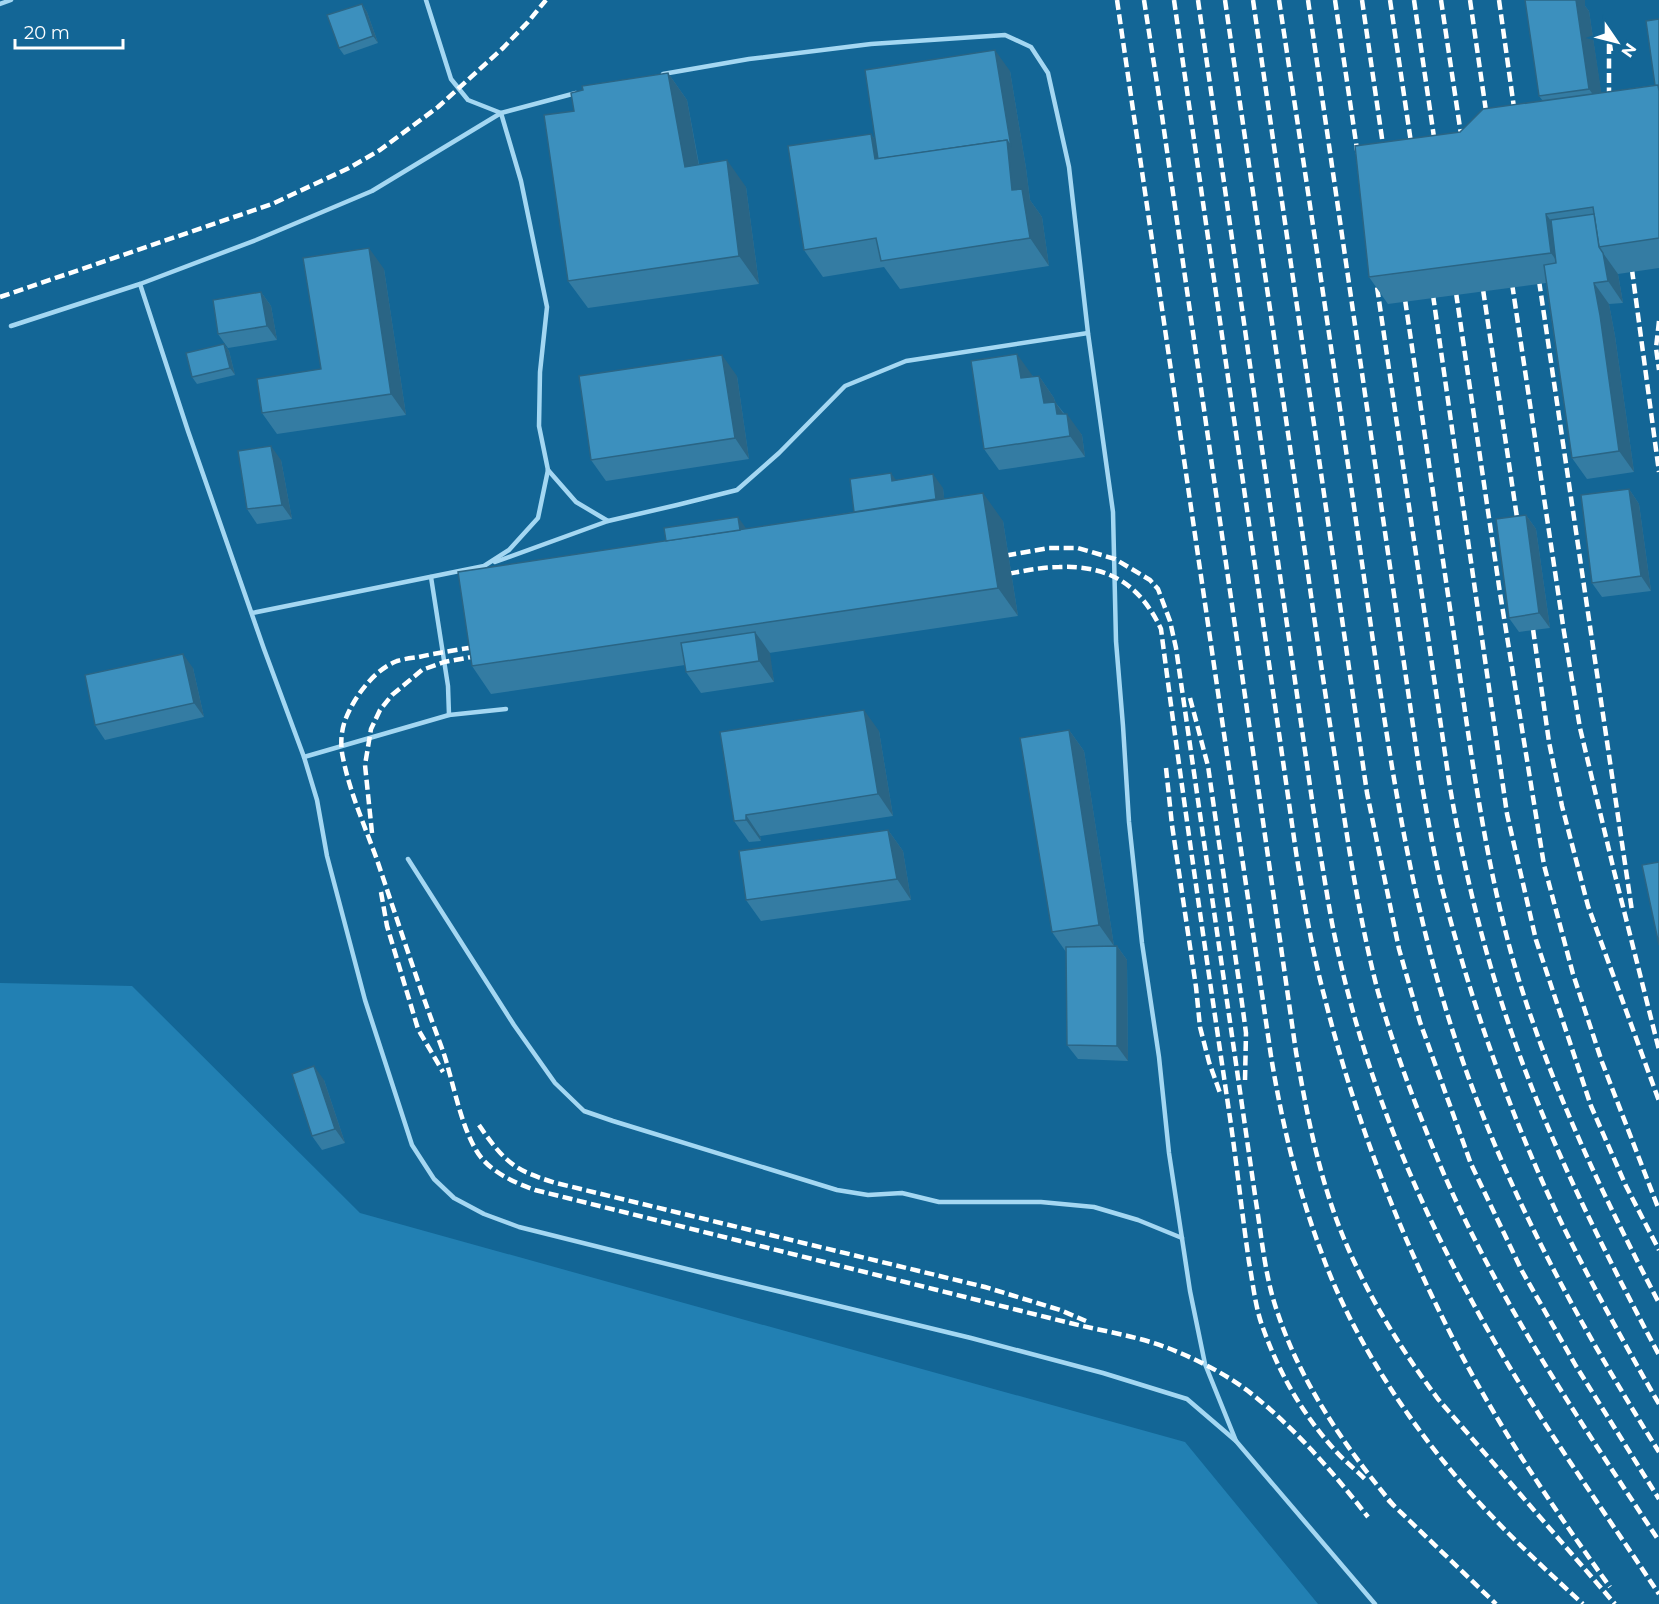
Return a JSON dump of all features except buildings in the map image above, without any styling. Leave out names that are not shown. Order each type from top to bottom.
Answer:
[{"type":"lane","points":[[0,4],[11,0]]},
{"type":"lane","points":[[426,0],[451,79],[468,100],[501,113]]},
{"type":"lane","points":[[653,76],[749,58],[871,44],[1005,36],[1031,47],[1048,73],[1069,167],[1088,333],[1113,512],[1116,641],[1124,726],[1129,822],[1169,1153],[1190,1291],[1205,1364],[1236,1441]]},
{"type":"lane","points":[[11,326],[140,284],[256,240],[372,191],[501,113],[586,91]]},
{"type":"lane","points":[[484,566],[510,550],[538,518],[549,470],[539,426],[540,372],[547,307],[521,181],[501,113]]},
{"type":"lane","points":[[140,284],[166,366],[304,757],[317,800],[327,856],[365,1000],[412,1145],[434,1179],[454,1198],[484,1214],[519,1227],[971,1338],[1103,1373],[1187,1399],[1236,1441],[1375,1604]]},
{"type":"lane","points":[[252,613],[484,566],[608,521],[737,490],[779,453],[845,386],[906,361],[1088,333]]},
{"type":"lane","points":[[549,470],[576,502],[608,521]]},
{"type":"lane","points":[[431,577],[448,686],[449,715]]},
{"type":"lane","points":[[304,757],[449,715],[506,709]]},
{"type":"lane","points":[[408,859],[514,1025],[555,1083],[584,1111],[837,1190],[868,1195],[902,1193],[939,1202],[1041,1202],[1094,1207],[1138,1220],[1182,1238]]},
{"type":"shaded area","points":[[0,983],[132,986],[360,1213],[1185,1442],[1318,1604],[0,1604]]},
{"type":"railway","points":[[0,297],[272,204],[349,168],[380,150],[438,107],[503,48],[546,0]]},
{"type":"railway","points":[[1117,0],[1271,1056],[1280,1107],[1298,1181],[1313,1230],[1346,1310],[1376,1366],[1412,1420],[1480,1504],[1583,1604]]},
{"type":"railway","points":[[1144,0],[1296,1052],[1308,1116],[1324,1180],[1337,1221],[1357,1268],[1408,1357],[1438,1399],[1615,1604]]},
{"type":"railway","points":[[1174,0],[1296,852],[1316,963],[1337,1045],[1382,1181],[1439,1312],[1513,1444],[1550,1502],[1610,1587]]},
{"type":"railway","points":[[1198,0],[1313,807],[1332,923],[1355,1018],[1369,1066],[1404,1158],[1423,1204],[1467,1292],[1535,1408],[1659,1594]]},
{"type":"railway","points":[[1225,0],[1344,816],[1359,904],[1378,992],[1395,1047],[1422,1120],[1477,1244],[1504,1295],[1564,1395],[1659,1541]]},
{"type":"railway","points":[[1253,0],[1367,793],[1399,949],[1420,1022],[1471,1164],[1522,1271],[1576,1366],[1659,1499]]},
{"type":"railway","points":[[1279,0],[1385,722],[1406,846],[1434,968],[1471,1086],[1517,1194],[1569,1299],[1659,1452]]},
{"type":"railway","points":[[1308,0],[1419,767],[1443,892],[1494,1061],[1543,1184],[1573,1247],[1659,1404]]},
{"type":"railway","points":[[1335,0],[1359,163]]},
{"type":"railway","points":[[1362,0],[1385,159]]},
{"type":"railway","points":[[1390,0],[1413,156]]},
{"type":"railway","points":[[1414,0],[1436,151]]},
{"type":"railway","points":[[1441,0],[1463,148]]},
{"type":"railway","points":[[1470,0],[1488,125]]},
{"type":"railway","points":[[1499,0],[1516,122]]},
{"type":"railway","points":[[1607,27],[1611,51]]},
{"type":"railway","points":[[1609,44],[1611,107]]},
{"type":"railway","points":[[1630,255],[1659,472]]},
{"type":"railway","points":[[1537,267],[1632,911]]},
{"type":"railway","points":[[1510,270],[1580,728],[1659,1050]]},
{"type":"railway","points":[[1375,273],[1449,781],[1472,898],[1493,975],[1532,1088],[1592,1223],[1659,1355]]},
{"type":"railway","points":[[1481,276],[1519,531]]},
{"type":"railway","points":[[1454,279],[1500,593],[1544,865],[1573,974],[1602,1062],[1659,1210]]},
{"type":"railway","points":[[1431,281],[1507,814],[1536,940],[1591,1106],[1626,1186],[1659,1250]]},
{"type":"railway","points":[[1403,286],[1474,773],[1507,937],[1532,1019],[1563,1103],[1599,1184],[1659,1303]]},
{"type":"railway","points":[[1659,321],[1656,348],[1659,370]]},
{"type":"railway","points":[[992,558],[1049,548],[1078,548],[1115,559],[1150,580],[1158,589],[1170,621],[1176,648],[1270,1287],[1288,1340],[1313,1391],[1359,1462],[1394,1506]]},
{"type":"railway","points":[[995,576],[1059,567],[1077,567],[1107,574],[1120,580],[1143,600],[1161,629],[1249,1262],[1258,1312],[1276,1361],[1301,1407],[1337,1452],[1366,1480]]},
{"type":"railway","points":[[1531,615],[1549,742],[1562,806],[1588,906],[1659,1101]]},
{"type":"railway","points":[[486,645],[397,661],[389,665],[373,677],[355,701],[344,723],[341,743],[353,796],[443,1051],[457,1102],[470,1139],[487,1164],[510,1179],[535,1190],[1132,1337],[1168,1348],[1220,1372],[1265,1405],[1312,1451],[1368,1517]]},
{"type":"railway","points":[[372,833],[365,765],[371,729],[380,710],[392,695],[422,670],[444,662],[488,654]]},
{"type":"railway","points":[[1190,698],[1208,766],[1246,1033],[1245,1081]]},
{"type":"railway","points":[[1166,768],[1200,1027],[1220,1093]]},
{"type":"railway","points":[[381,892],[387,926],[418,1029],[443,1072]]},
{"type":"railway","points":[[479,1125],[506,1159],[520,1169],[549,1181],[985,1287],[1060,1310],[1086,1321]]},
{"type":"railway","points":[[1388,1500],[1496,1604]]}]
